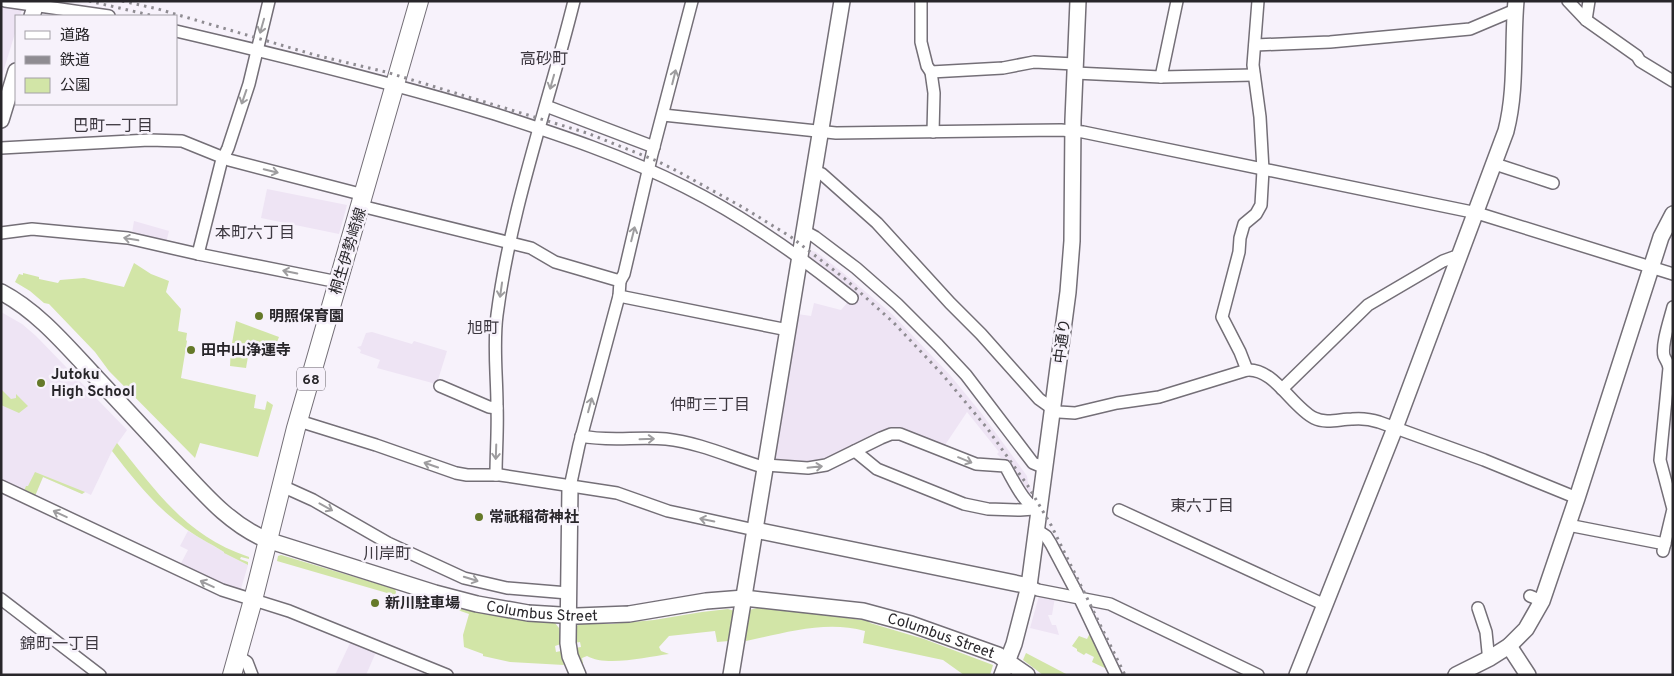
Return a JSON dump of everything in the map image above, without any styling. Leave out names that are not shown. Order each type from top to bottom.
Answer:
[{"type":"main road","name":"桐生伊勢崎線","points":[[232,675],[299,421],[419,1]]},
{"type":"street","points":[[5,1],[35,8],[100,15]]},
{"type":"street","points":[[198,254],[224,158],[249,84],[269,1]]},
{"type":"street","points":[[496,475],[498,408],[496,325],[509,242],[530,156],[546,106],[574,1]]},
{"type":"street","points":[[578,675],[568,649],[570,487],[581,436],[619,296],[620,281],[624,274],[654,147],[692,1]]},
{"type":"street","points":[[731,675],[804,231],[822,133],[842,1]]},
{"type":"street","points":[[921,1],[921,42],[927,66],[931,72],[934,93],[933,132]]},
{"type":"street","name":"中通り","points":[[1002,675],[1014,644],[1029,586],[1037,530],[1037,510],[1045,468],[1071,265],[1072,131],[1078,1]]},
{"type":"street","points":[[1161,77],[1177,1]]},
{"type":"street","points":[[1247,370],[1222,317],[1222,312],[1239,252],[1244,224],[1256,214],[1261,205],[1263,170],[1260,116],[1254,75],[1258,1]]},
{"type":"street","points":[[1568,1],[1586,20],[1637,56],[1640,61],[1673,81]]},
{"type":"street","points":[[1586,20],[1589,1]]},
{"type":"street","points":[[1255,45],[1330,42],[1470,29],[1515,6],[1515,64],[1512,104],[1506,131],[1477,213],[1395,428],[1297,675]]},
{"type":"street","points":[[178,31],[396,85],[586,144],[649,170],[707,198],[800,257],[852,298]]},
{"type":"street","points":[[931,72],[1003,68],[1034,62],[1161,77],[1254,75]]},
{"type":"street","points":[[1,120],[15,74]]},
{"type":"street","points":[[546,106],[654,147]]},
{"type":"street","points":[[663,115],[822,133],[1072,131],[1477,213],[1673,274]]},
{"type":"street","points":[[1,148],[136,140],[173,140],[189,143],[224,158],[531,248],[555,262],[620,281]]},
{"type":"street","points":[[1495,164],[1553,183]]},
{"type":"street","points":[[815,171],[822,174],[877,223],[1040,399],[1059,412],[1075,413],[1118,403],[1159,397],[1247,370],[1257,370],[1282,389],[1305,411],[1319,420],[1363,419],[1395,428],[1484,460],[1578,498]]},
{"type":"street","points":[[1456,675],[1509,646],[1526,628],[1536,598],[1578,498],[1663,232],[1673,214]]},
{"type":"street","points":[[1,233],[32,229],[133,239],[338,282]]},
{"type":"street","points":[[804,231],[856,268],[897,304],[966,376],[1033,463],[1045,468]]},
{"type":"street","points":[[1282,389],[1368,305],[1443,261],[1454,257],[1459,258]]},
{"type":"street","name":"Columbus Street","points":[[1,292],[41,320],[55,333],[223,512],[244,529],[267,540],[406,585],[477,604],[528,613],[568,616],[642,613],[706,601],[844,608],[881,615],[926,629],[1007,660],[1027,675]]},
{"type":"street","points":[[619,296],[788,330]]},
{"type":"street","points":[[1568,525],[1664,548],[1673,509],[1661,468],[1661,444],[1668,368],[1664,355],[1664,346],[1673,307]]},
{"type":"street","points":[[440,386],[489,407],[498,408]]},
{"type":"street","points":[[299,421],[445,470],[466,475],[496,475],[624,494],[668,511],[1110,604],[1258,675]]},
{"type":"street","points":[[581,436],[612,439],[664,438],[680,440],[711,448],[766,467],[816,468],[892,434],[900,434],[976,464],[1005,466],[1027,501],[1037,510]]},
{"type":"street","points":[[855,451],[878,469],[964,504],[988,510],[1037,510]]},
{"type":"street","points":[[1,486],[226,592],[289,611],[446,674]]},
{"type":"street","points":[[282,486],[313,500],[388,543],[464,578],[501,587],[568,593]]},
{"type":"street","points":[[1119,510],[1325,605]]},
{"type":"street","points":[[1037,530],[1046,536],[1051,544],[1079,597],[1116,675]]},
{"type":"street","points":[[1,600],[100,675]]},
{"type":"street","points":[[1478,608],[1486,632],[1490,658]]},
{"type":"street","points":[[1509,646],[1528,675]]},
{"type":"street","points":[[238,656],[247,662],[252,675]]},
{"type":"shaded area","points":[[1,5],[22,9],[20,15],[15,15],[15,33],[1,79]]},
{"type":"shaded area","points":[[267,189],[347,205],[339,234],[261,218]]},
{"type":"shaded area","points":[[134,221],[169,231],[166,243],[134,236],[132,233]]},
{"type":"shaded area","points":[[809,250],[816,252],[842,272],[892,314],[950,375],[982,414],[1027,476],[1031,489],[1029,497],[1012,469],[997,454],[999,452],[967,412],[943,448],[904,432],[818,464],[773,461],[797,314],[811,316],[814,303],[841,310],[854,295],[808,258]]},
{"type":"shaded area","name":"Jutoku High School","points":[[1,312],[22,324],[36,336],[127,430],[112,451],[91,495],[85,492],[82,494],[43,477],[35,496],[1,480]]},
{"type":"shaded area","points":[[372,332],[412,344],[414,341],[447,351],[437,383],[377,368],[380,360],[360,353],[361,350],[357,347],[361,346],[366,333]]},
{"type":"shaded area","points":[[188,531],[248,565],[240,592],[180,565],[188,550],[180,546]]},
{"type":"shaded area","points":[[1039,596],[1055,597],[1052,615],[1048,615],[1052,625],[1056,625],[1059,635],[1030,628]]},
{"type":"shaded area","points":[[351,641],[376,652],[366,675],[335,675]]},
{"type":"green space","points":[[134,263],[151,274],[169,281],[166,292],[181,309],[178,331],[187,333],[187,341],[181,378],[256,395],[254,408],[265,410],[267,401],[273,405],[258,457],[200,443],[195,458],[109,371],[95,352],[49,304],[44,303],[30,291],[15,282],[19,274],[23,275],[23,273],[58,283],[60,280],[84,278],[124,287]]},
{"type":"green space","points":[[236,321],[279,337],[273,352],[232,343]]},
{"type":"green space","points":[[231,348],[249,351],[246,368],[230,366]]},
{"type":"green space","points":[[1,389],[11,399],[16,398],[16,394],[28,406],[19,413],[1,405]]},
{"type":"green space","points":[[117,443],[174,511],[207,537],[249,557],[249,559],[241,557],[240,559],[248,562],[248,565],[191,533],[162,509],[112,451]]},
{"type":"green space","points":[[35,472],[85,492],[82,494],[43,477],[35,496],[24,491]]},
{"type":"green space","points":[[281,555],[395,589],[394,600],[394,595],[277,561],[278,556]]},
{"type":"green space","points":[[438,603],[496,616],[555,623],[559,628],[561,644],[555,646],[556,652],[561,651],[564,665],[510,662],[483,656],[483,654],[464,647],[463,635],[469,614]]},
{"type":"green space","points":[[757,608],[869,621],[870,623],[924,639],[993,665],[990,675],[964,675],[943,660],[863,643],[865,631],[835,627],[790,631],[746,641],[746,632],[730,632],[729,641],[717,642],[715,631],[669,636],[659,647],[661,651],[669,654],[615,661],[605,661],[587,656],[582,658],[583,663],[580,665],[575,648],[581,647],[580,642],[575,643],[575,628],[579,624],[611,624],[654,620],[728,609],[748,615],[749,610]]},
{"type":"green space","points":[[1091,631],[1107,669],[1092,662],[1094,657],[1086,653],[1084,655],[1072,646],[1079,636],[1087,639]]},
{"type":"green space","points":[[1026,653],[1068,675],[1043,675],[1023,660]]},
{"type":"railway","points":[[89,1],[150,15]]},
{"type":"railway","points":[[122,1],[158,9],[315,55],[386,72],[587,133],[677,171],[744,208],[791,237],[844,278],[893,322],[942,374],[987,428],[1028,486],[1051,525],[1125,675]]},
{"type":"place","name":"明照保育園","points":[[259,316]]},
{"type":"place","name":"田中山浄運寺","points":[[191,350]]},
{"type":"place","name":"Jutoku High School","points":[[41,383]]},
{"type":"place","name":"常祇稲荷神社","points":[[479,517]]},
{"type":"place","name":"新川駐車場","points":[[375,603]]},
{"type":"district","name":"高砂町","points":[[544,58]]},
{"type":"district","name":"巴町一丁目","points":[[113,125]]},
{"type":"district","name":"本町六丁目","points":[[255,232]]},
{"type":"district","name":"旭町","points":[[483,327]]},
{"type":"district","name":"仲町三丁目","points":[[710,404]]},
{"type":"district","name":"東六丁目","points":[[1202,505]]},
{"type":"district","name":"川岸町","points":[[387,553]]},
{"type":"district","name":"錦町一丁目","points":[[60,643]]}]
